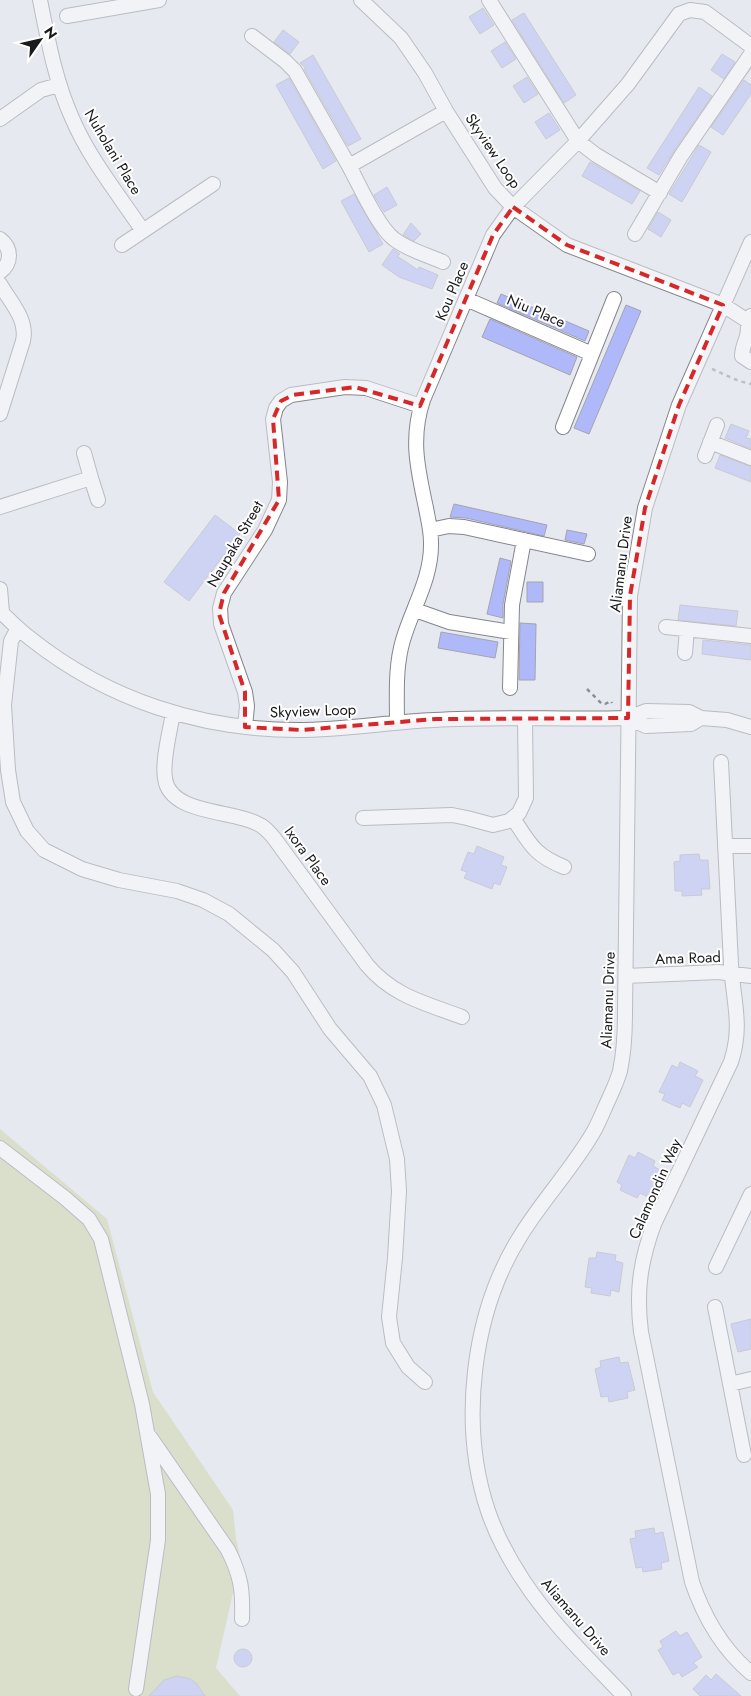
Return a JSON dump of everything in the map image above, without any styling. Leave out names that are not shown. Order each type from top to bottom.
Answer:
[{"type":"street","name":"Nuholani Place","points":[[40,0],[53,65],[72,120],[86,146],[143,231]]},
{"type":"street","points":[[67,16],[159,0]]},
{"type":"street","name":"Skyview Loop","points":[[361,0],[401,38],[425,73],[446,111],[495,188],[513,207],[567,244],[723,305],[750,320]]},
{"type":"street","points":[[490,0],[578,141],[596,156],[660,193]]},
{"type":"street","name":"Kou Place","points":[[396,723],[399,655],[414,610],[425,585],[430,566],[431,552],[430,530],[416,454],[416,426],[421,406],[494,236],[513,207],[578,141],[641,68],[675,18],[687,5],[707,13],[751,46]]},
{"type":"street","points":[[252,36],[295,71],[379,222],[392,238],[403,246],[443,262]]},
{"type":"street","points":[[636,234],[693,138],[751,54]]},
{"type":"street","points":[[0,119],[41,90],[59,85]]},
{"type":"street","points":[[349,166],[446,111]]},
{"type":"street","points":[[122,245],[213,184]]},
{"type":"street","points":[[0,238],[7,246],[9,255],[7,264],[0,272]]},
{"type":"street","name":"Aliamanu Drive","points":[[624,1696],[551,1618],[536,1599],[521,1578],[498,1534],[488,1511],[477,1462],[474,1435],[473,1385],[480,1334],[502,1270],[521,1235],[594,1130],[620,1072],[624,1042],[626,976],[630,596],[645,508],[679,405],[751,242]]},
{"type":"street","points":[[0,284],[20,316],[24,330],[23,341],[0,414]]},
{"type":"street","name":"Niu Place","points":[[466,299],[592,354]]},
{"type":"street","points":[[563,427],[614,299]]},
{"type":"street","points":[[750,320],[748,334],[742,348],[742,356],[751,362]]},
{"type":"street","name":"Naupaka Street","points":[[245,727],[247,706],[245,692],[221,624],[220,608],[224,593],[265,530],[279,500],[280,482],[273,419],[276,408],[281,401],[291,395],[345,386],[366,388],[421,406]]},
{"type":"street","points":[[705,456],[717,425]]},
{"type":"street","points":[[710,442],[751,458]]},
{"type":"street","points":[[84,454],[98,500]]},
{"type":"street","points":[[0,507],[91,478]]},
{"type":"street","points":[[430,530],[457,526],[588,554]]},
{"type":"street","points":[[510,688],[512,605],[524,540]]},
{"type":"street","points":[[0,589],[1,612]]},
{"type":"street","points":[[414,610],[449,622],[511,632]]},
{"type":"street","name":"Skyview Loop","points":[[1,612],[44,650],[84,675],[135,700],[173,713],[215,724],[269,730],[300,730],[436,719],[628,718],[646,712],[689,712],[701,718],[727,720],[751,728]]},
{"type":"street","points":[[666,627],[751,636]]},
{"type":"street","points":[[18,628],[11,641],[4,705],[8,770],[13,802],[27,831],[44,850],[82,869],[119,880],[177,891],[203,900],[229,914],[273,950],[293,972],[330,1029],[370,1076],[384,1105],[398,1159],[399,1191],[395,1266],[389,1317],[393,1342],[408,1367],[425,1382]]},
{"type":"street","points":[[684,652],[687,629]]},
{"type":"street","name":"Ixora Place","points":[[173,713],[164,773],[167,788],[174,797],[187,804],[250,820],[266,829],[367,965],[381,980],[407,997],[462,1017]]},
{"type":"street","points":[[362,818],[452,816],[494,825],[506,823],[521,810],[526,798],[525,719]]},
{"type":"street","name":"Calamondin Way","points":[[721,762],[732,973],[738,1026],[736,1045],[731,1062],[654,1224],[641,1266],[639,1310],[692,1582],[706,1619],[717,1636],[729,1652],[751,1673]]},
{"type":"street","points":[[513,818],[529,844],[538,853],[548,860],[564,866]]},
{"type":"street","points":[[725,846],[751,846]]},
{"type":"street","name":"Ama Road","points":[[626,976],[732,973],[751,976]]},
{"type":"street","points":[[0,1148],[66,1198],[89,1219],[101,1239],[142,1404],[158,1494],[158,1540],[136,1689]]},
{"type":"street","points":[[716,1267],[749,1202]]},
{"type":"street","points":[[715,1307],[744,1455]]},
{"type":"street","points":[[730,1384],[751,1379]]},
{"type":"street","points":[[148,1434],[228,1550],[237,1568],[242,1592],[242,1620]]},
{"type":"path","points":[[712,369],[739,381],[751,384]]},
{"type":"path","points":[[588,689],[602,704],[612,703]]},
{"type":"highlighted area","points":[[513,207],[567,245],[723,305],[679,405],[645,508],[630,596],[628,718],[436,719],[301,730],[245,727],[245,692],[219,614],[224,593],[279,500],[273,419],[281,401],[293,395],[355,387],[420,406],[493,235]]},
{"type":"green space","points":[[0,1129],[107,1219],[153,1392],[233,1510],[236,1538],[248,1592],[233,1593],[216,1668],[240,1696],[0,1696]]},
{"type":"building","points":[[483,8],[494,25],[480,34],[469,17]]},
{"type":"building","points":[[524,13],[576,95],[564,103],[512,20]]},
{"type":"building","points":[[283,30],[299,42],[290,54],[274,42]]},
{"type":"building","points":[[505,42],[516,59],[502,68],[491,51]]},
{"type":"building","points":[[722,54],[735,62],[724,79],[711,70]]},
{"type":"building","points":[[313,55],[361,139],[348,146],[304,69],[306,68],[300,63]]},
{"type":"building","points":[[527,77],[538,94],[524,103],[513,86]]},
{"type":"building","points":[[289,78],[336,161],[323,169],[276,85]]},
{"type":"building","points":[[744,80],[751,85],[751,94],[723,135],[711,127]]},
{"type":"building","points":[[699,87],[712,96],[659,175],[647,168]]},
{"type":"building","points":[[549,113],[560,130],[546,139],[535,122]]},
{"type":"building","points":[[699,145],[711,152],[682,202],[669,194]]},
{"type":"building","points":[[590,162],[640,191],[632,204],[582,176]]},
{"type":"building","points":[[387,187],[397,205],[384,212],[374,195]]},
{"type":"building","points":[[354,194],[383,244],[369,252],[341,201]]},
{"type":"building","points":[[658,212],[671,220],[661,237],[648,229]]},
{"type":"building","points":[[411,223],[421,234],[414,241],[403,235]]},
{"type":"building","points":[[393,249],[400,254],[397,256],[418,270],[419,267],[438,275],[432,289],[399,277],[382,265]]},
{"type":"building","points":[[501,294],[589,331],[585,341],[497,303]]},
{"type":"building","points":[[626,305],[641,311],[589,434],[574,428]]},
{"type":"building","points":[[490,319],[577,357],[570,375],[482,337]]},
{"type":"building","points":[[731,424],[749,431],[746,438],[751,439],[751,449],[725,438]]},
{"type":"building","points":[[720,455],[751,467],[751,482],[715,468]]},
{"type":"building","points":[[454,504],[547,525],[544,536],[466,518],[450,517]]},
{"type":"building","points":[[215,515],[240,534],[189,601],[164,582]]},
{"type":"building","points":[[567,530],[587,534],[584,544],[565,540]]},
{"type":"building","points":[[500,558],[511,561],[503,604],[503,618],[487,614]]},
{"type":"building","points":[[527,582],[543,582],[543,602],[527,602]]},
{"type":"building","points":[[680,605],[738,611],[736,626],[678,620]]},
{"type":"building","points":[[520,623],[536,624],[535,680],[519,680]]},
{"type":"building","points":[[441,632],[498,642],[495,658],[438,648]]},
{"type":"building","points":[[703,640],[751,645],[751,660],[702,654]]},
{"type":"building","points":[[477,846],[504,857],[501,865],[507,867],[500,885],[494,883],[492,889],[464,878],[467,872],[461,870],[468,852],[474,854]]},
{"type":"building","points":[[699,854],[700,860],[708,860],[710,889],[701,889],[702,895],[682,896],[682,891],[675,891],[674,862],[680,861],[680,855]]},
{"type":"building","points":[[680,1062],[698,1071],[695,1076],[703,1080],[690,1107],[682,1103],[680,1108],[662,1100],[665,1094],[659,1092],[672,1065],[678,1068]]},
{"type":"building","points":[[638,1152],[655,1161],[653,1166],[660,1170],[648,1197],[640,1193],[637,1198],[620,1190],[622,1185],[617,1182],[629,1155],[635,1158]]},
{"type":"building","points":[[597,1252],[616,1255],[615,1261],[623,1263],[619,1292],[611,1290],[610,1296],[591,1293],[592,1288],[585,1287],[589,1258],[596,1258]]},
{"type":"building","points":[[751,1319],[751,1349],[738,1352],[731,1324]]},
{"type":"building","points":[[619,1357],[620,1363],[628,1362],[635,1390],[627,1392],[628,1398],[609,1402],[608,1396],[601,1397],[595,1369],[601,1367],[600,1361]]},
{"type":"building","points":[[654,1528],[655,1534],[663,1532],[669,1561],[661,1563],[662,1569],[643,1572],[642,1567],[636,1568],[630,1539],[636,1538],[635,1531]]},
{"type":"building","points":[[676,1631],[680,1636],[687,1632],[702,1657],[693,1663],[698,1667],[682,1677],[679,1672],[673,1675],[658,1650],[663,1647],[660,1641]]},
{"type":"building","points":[[243,1649],[251,1654],[252,1658],[247,1666],[243,1667],[235,1662],[234,1658],[239,1650]]},
{"type":"building","points":[[716,1674],[741,1696],[700,1696],[693,1689],[706,1675],[711,1680]]},
{"type":"building","points":[[177,1676],[190,1679],[196,1683],[205,1696],[149,1696],[164,1680]]}]
